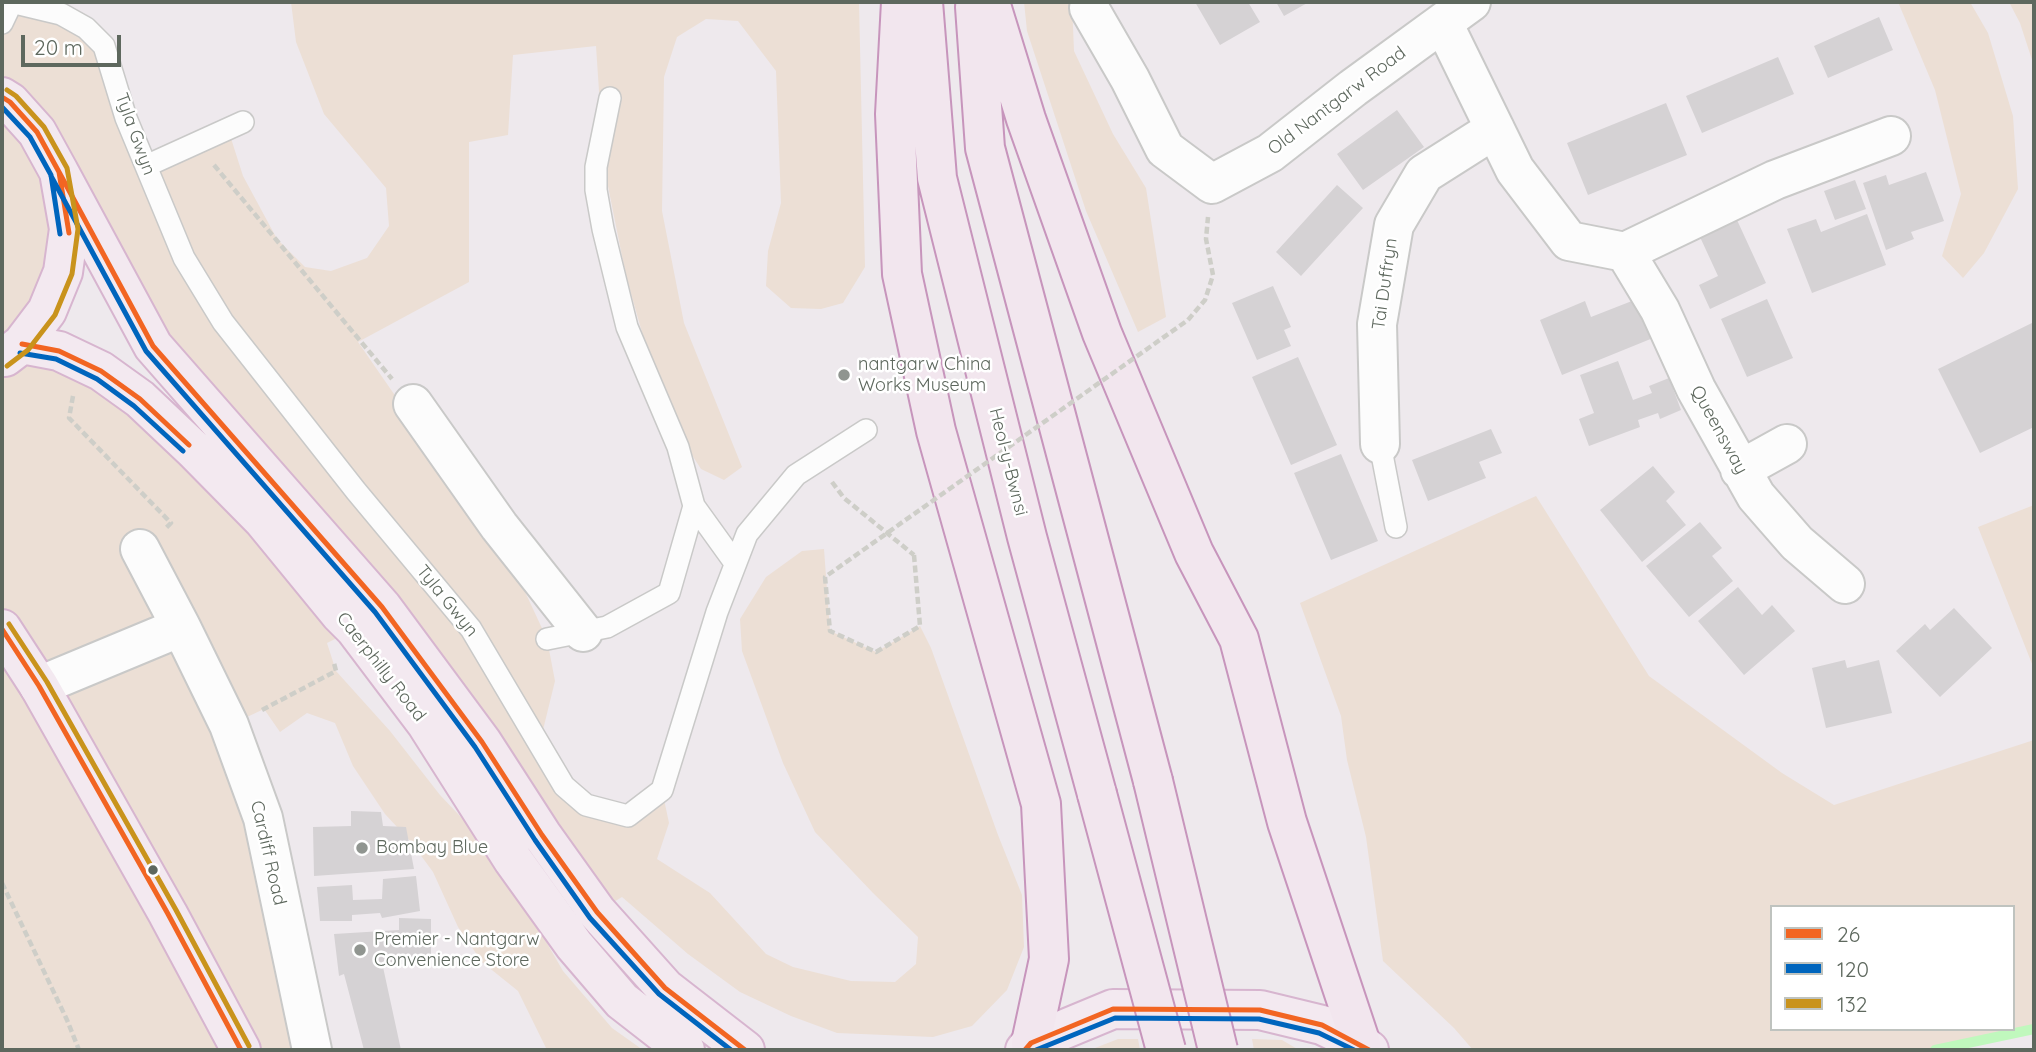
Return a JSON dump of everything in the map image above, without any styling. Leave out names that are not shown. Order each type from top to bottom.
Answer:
[{"type":"highway","points":[[901,2],[895,114],[902,274],[936,431],[1041,804],[1049,959],[1028,1047]]},
{"type":"highway","name":"Heol-y-Bwnsi","points":[[923,2],[937,178],[1027,537],[1166,1050]]},
{"type":"highway","points":[[974,2],[985,148],[1153,781],[1218,1050]]},
{"type":"highway","points":[[990,2],[1026,119],[1102,333],[1194,553],[1239,639],[1287,822],[1365,1047]]},
{"type":"main road","name":"Caerphilly Road","points":[[2,97],[10,102],[37,132],[153,346],[382,607],[482,742],[542,835],[597,912],[665,988],[745,1050]]},
{"type":"main road","points":[[12,352],[47,311],[64,272],[69,229],[59,172]]},
{"type":"main road","name":"Caerphilly Road","points":[[12,352],[59,351],[102,371],[140,399],[263,520],[355,629],[426,723],[513,860],[574,945],[622,1001],[685,1050]]},
{"type":"main road","points":[[2,629],[39,686],[168,914],[240,1050]]},
{"type":"main road","points":[[1028,1047],[1113,1009],[1260,1010],[1322,1025],[1365,1047]]},
{"type":"street","points":[[1090,2],[1089,8],[1130,79],[1165,149],[1212,184]]},
{"type":"street","points":[[1457,13],[1495,129],[1515,170],[1569,241],[1625,252],[1775,180],[1891,136]]},
{"type":"street","name":"Old Nantgarw Road","points":[[1212,184],[1270,153],[1353,88],[1457,13]]},
{"type":"street","name":"Tai Duffryn","points":[[1380,444],[1377,324],[1394,225],[1424,174],[1495,129]]},
{"type":"street","name":"Queensway","points":[[1625,252],[1660,310],[1696,389],[1756,496],[1797,543],[1845,584]]},
{"type":"street","points":[[413,404],[499,526],[565,635]]},
{"type":"street","points":[[1740,470],[1787,444]]},
{"type":"street","name":"Cardiff Road","points":[[140,549],[229,725],[263,818],[312,1050]]},
{"type":"street","points":[[39,686],[181,626]]},
{"type":"lane","points":[[2,23],[11,2]]},
{"type":"lane","name":"Tyla Gwyn","points":[[11,2],[61,14],[86,28],[104,46],[126,118],[184,258],[223,322],[356,491],[471,629],[564,786],[586,805],[628,816],[662,790],[717,612],[745,537],[796,475],[866,430]]},
{"type":"lane","points":[[610,98],[596,167],[596,190],[627,327],[678,447],[694,506],[735,563]]},
{"type":"lane","points":[[146,166],[243,122]]},
{"type":"lane","points":[[1380,444],[1396,527]]},
{"type":"lane","points":[[565,635],[607,626],[668,593],[694,506]]},
{"type":"path","points":[[197,143],[413,404]]},
{"type":"path","points":[[816,462],[844,498],[914,555],[920,626],[876,652],[830,631],[825,577],[1188,320],[1205,300],[1213,275],[1206,239],[1212,184]]},
{"type":"path","points":[[80,361],[69,418],[171,523],[140,549]]},
{"type":"path","points":[[229,725],[336,671],[327,643],[355,629]]},
{"type":"path","points":[[2,883],[79,1050]]},
{"type":"shaded area","points":[[11,2],[86,28],[146,166],[228,129],[243,176],[277,239],[305,267],[331,271],[367,258],[389,226],[386,188],[324,114],[296,42],[291,2],[859,2],[865,267],[843,303],[821,309],[791,308],[766,286],[768,251],[781,203],[776,71],[738,21],[706,19],[677,37],[664,77],[662,211],[684,323],[742,467],[724,480],[701,469],[665,413],[626,276],[604,166],[596,46],[513,55],[508,135],[469,142],[469,282],[358,342],[513,566],[547,639],[555,681],[540,742],[564,786],[628,816],[662,790],[669,823],[657,859],[710,893],[766,954],[793,967],[851,981],[895,982],[916,964],[918,937],[815,832],[783,763],[742,651],[740,619],[766,577],[802,551],[824,549],[830,631],[876,652],[920,626],[931,648],[1022,895],[1024,947],[1007,990],[972,1026],[933,1037],[837,1033],[791,1016],[740,992],[688,954],[622,897],[597,912],[69,229],[23,344],[101,371],[355,629],[327,643],[336,671],[390,731],[506,872],[563,971],[612,1028],[643,1050],[547,1050],[518,991],[482,962],[458,927],[433,872],[411,842],[385,814],[353,766],[335,723],[307,713],[280,732],[264,709],[230,725],[312,1050],[2,1050],[2,23]]},
{"type":"shaded area","points":[[1024,2],[1072,2],[1074,51],[1113,134],[1146,188],[1166,317],[1138,332],[1086,211],[1027,31]]},
{"type":"shaded area","points":[[1898,2],[1970,2],[1988,33],[2013,116],[2018,189],[1984,253],[1963,278],[1942,256],[1961,194],[1935,90]]},
{"type":"shaded area","points":[[2009,2],[2034,2],[2034,66],[2020,23]]},
{"type":"shaded area","points":[[1536,496],[1649,676],[1782,773],[1834,805],[2034,740],[2034,1029],[1935,1050],[1473,1050],[1454,1028],[1383,961],[1366,837],[1347,760],[1341,716],[1300,603]]},
{"type":"shaded area","points":[[2034,505],[2034,669],[1978,527]]},
{"type":"shaded area","points":[[1118,1039],[1138,1039],[1140,1050],[1090,1050]]},
{"type":"shaded area","points":[[1252,1039],[1282,1040],[1299,1050],[1254,1050]]},
{"type":"building","points":[[1195,2],[1248,2],[1260,22],[1220,45]]},
{"type":"building","points":[[1276,2],[1309,2],[1284,16]]},
{"type":"building","points":[[1879,17],[1893,50],[1828,78],[1814,46]]},
{"type":"building","points":[[1778,57],[1794,94],[1702,133],[1686,96]]},
{"type":"building","points":[[1666,103],[1687,155],[1588,195],[1567,143]]},
{"type":"building","points":[[1397,110],[1424,147],[1363,190],[1337,154]]},
{"type":"building","points":[[1926,172],[1944,221],[1911,232],[1914,239],[1886,250],[1863,183],[1886,175],[1889,185]]},
{"type":"building","points":[[1855,180],[1866,209],[1835,220],[1824,191]]},
{"type":"building","points":[[1337,185],[1363,208],[1301,276],[1276,252]]},
{"type":"building","points":[[1867,214],[1886,265],[1812,293],[1787,229],[1816,219],[1821,232]]},
{"type":"building","points":[[1737,220],[1766,283],[1710,309],[1699,285],[1718,276],[1700,237]]},
{"type":"building","points":[[1273,286],[1291,327],[1284,330],[1291,346],[1257,360],[1232,303]]},
{"type":"building","points":[[1637,299],[1653,338],[1562,375],[1540,320],[1585,301],[1591,317]]},
{"type":"building","points":[[1767,299],[1793,358],[1747,377],[1721,319]]},
{"type":"building","points":[[2034,322],[2034,427],[1980,453],[1938,369]]},
{"type":"building","points":[[1298,357],[1337,445],[1291,465],[1252,377]]},
{"type":"building","points":[[1618,361],[1633,400],[1652,393],[1649,386],[1669,378],[1681,410],[1660,419],[1658,413],[1638,420],[1640,427],[1589,446],[1579,419],[1594,413],[1580,375]]},
{"type":"building","points":[[1491,429],[1502,453],[1479,462],[1486,478],[1428,501],[1412,460]]},
{"type":"building","points":[[1341,454],[1378,541],[1331,560],[1294,473]]},
{"type":"building","points":[[1653,466],[1675,492],[1666,501],[1686,525],[1642,562],[1600,510]]},
{"type":"building","points":[[1700,522],[1722,548],[1712,556],[1733,581],[1689,617],[1646,566]]},
{"type":"building","points":[[1738,587],[1762,615],[1772,605],[1795,631],[1744,675],[1698,621]]},
{"type":"building","points":[[1954,608],[1992,648],[1940,697],[1896,651],[1925,624],[1930,630]]},
{"type":"building","points":[[1845,660],[1847,668],[1879,660],[1892,713],[1826,728],[1812,668]]},
{"type":"building","name":"Bombay Blue","points":[[351,811],[381,812],[383,826],[406,827],[414,869],[314,876],[313,827],[351,826]]},
{"type":"building","points":[[416,876],[420,911],[382,918],[380,913],[352,915],[352,921],[320,921],[317,887],[352,885],[353,900],[382,899],[383,879]]},
{"type":"building","points":[[399,918],[431,919],[431,960],[383,967],[401,1050],[364,1050],[344,974],[339,976],[334,934],[399,930]]},
{"type":"waterway","points":[[1935,1050],[2034,1029]]},
{"type":"transit line","name":"132","points":[[7,90],[16,96],[44,127],[67,168],[78,229],[72,274],[55,315],[28,350],[7,366]]},
{"type":"transit line","name":"26","points":[[2,97],[10,102],[37,132],[59,172],[69,233]]},
{"type":"transit line","name":"120","points":[[2,107],[30,137],[51,175],[60,234]]},
{"type":"transit line","name":"26","points":[[59,172],[153,346],[382,607],[482,742],[542,835],[597,912],[665,988],[745,1050]]},
{"type":"transit line","name":"120","points":[[51,176],[146,351],[375,612],[475,747],[535,840],[590,918],[659,994],[731,1050]]},
{"type":"transit line","name":"26","points":[[22,344],[59,351],[101,371],[140,399],[189,445]]},
{"type":"transit line","name":"120","points":[[20,353],[56,359],[97,379],[134,406],[183,451]]},
{"type":"transit line","name":"132","points":[[9,624],[47,682],[176,910],[249,1046]]},
{"type":"transit line","name":"26","points":[[2,629],[39,686],[168,914],[241,1050]]},
{"type":"transit line","name":"26","points":[[1025,1050],[1031,1043],[1113,1009],[1260,1010],[1322,1025],[1369,1050]]},
{"type":"transit line","name":"120","points":[[1036,1050],[1115,1018],[1259,1019],[1319,1033],[1354,1050]]},
{"type":"place","name":"nantgarw China Works Museum","points":[[844,375]]},
{"type":"place","name":"Bombay Blue","points":[[362,848]]},
{"type":"place","name":"Premier - Nantgarw Convenience Store","points":[[360,950]]}]
